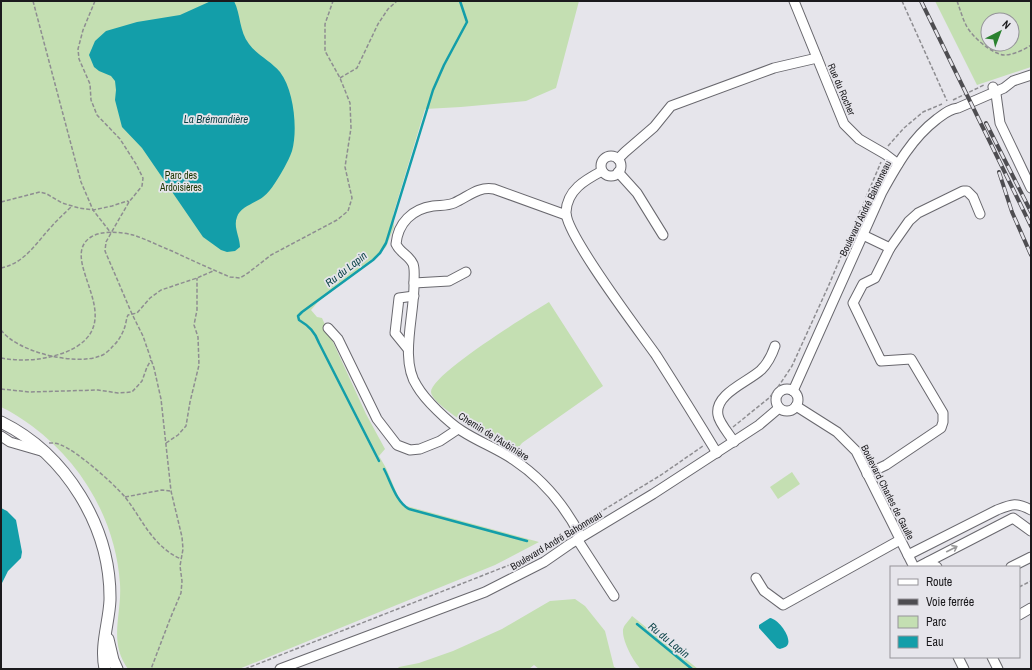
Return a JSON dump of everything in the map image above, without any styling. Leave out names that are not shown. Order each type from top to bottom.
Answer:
[{"type":"main road","points":[[1,422],[46,447],[90,513],[98,531],[106,562],[110,588],[110,601],[103,648],[105,669]]},
{"type":"main road","points":[[106,627],[112,660],[118,669]]},
{"type":"street","name":"Rue du Rocher","points":[[794,1],[844,124],[859,139],[885,154],[898,164]]},
{"type":"street","points":[[618,159],[654,127],[671,106],[774,68],[817,58]]},
{"type":"street","name":"Boulevard André Bahonneau","points":[[793,391],[882,192],[912,143],[949,106],[958,108],[992,87],[1005,82],[1010,83],[1031,75]]},
{"type":"street","points":[[992,87],[1000,123],[1031,188]]},
{"type":"street","points":[[608,156],[613,156],[618,159],[621,166],[618,172],[610,176],[604,174],[601,165],[605,158],[608,156]]},
{"type":"street","points":[[602,171],[588,178],[576,187],[568,200],[566,215],[572,232],[655,355],[717,453]]},
{"type":"street","points":[[618,172],[637,193],[663,235]]},
{"type":"street","name":"Chemin de l'Aubinière","points":[[566,215],[494,189],[481,189],[450,204],[424,208],[411,214],[400,227],[396,244],[400,251],[408,255],[413,265],[414,296],[408,349],[410,371],[416,386],[448,420],[458,428],[531,472],[554,495],[577,528],[579,538],[614,596]]},
{"type":"street","points":[[867,474],[886,465],[941,428],[943,414],[911,359],[881,361],[853,303],[863,284],[875,278],[890,248],[908,221],[918,213],[963,191],[966,191],[970,193],[980,214]]},
{"type":"street","points":[[863,235],[890,248]]},
{"type":"street","points":[[414,282],[449,282],[466,272]]},
{"type":"street","points":[[408,349],[396,333],[399,298],[414,296]]},
{"type":"street","points":[[328,328],[336,336],[376,419],[397,445],[410,450],[420,449],[440,441],[458,428]]},
{"type":"street","points":[[734,442],[718,417],[718,408],[721,400],[724,396],[760,371],[769,360],[775,346]]},
{"type":"street","points":[[784,389],[793,391],[798,398],[796,406],[789,411],[779,408],[776,402],[777,394],[784,389]]},
{"type":"street","name":"Boulevard Charles de Gaulle","points":[[796,406],[828,425],[856,450],[914,566]]},
{"type":"street","name":"Boulevard André Bahonneau","points":[[280,669],[485,592],[544,562],[579,538],[623,513],[734,442],[768,418],[779,408]]},
{"type":"street","points":[[1,436],[10,442],[46,447]]},
{"type":"street","points":[[908,555],[997,510],[1012,504],[1021,505],[1031,510]]},
{"type":"street","points":[[920,566],[1013,518],[1031,531]]},
{"type":"street","points":[[756,578],[764,591],[783,605],[900,540]]},
{"type":"street","points":[[1013,566],[1031,557]]},
{"type":"street","points":[[928,562],[935,566]]},
{"type":"street","points":[[1020,614],[1031,608]]},
{"type":"street","points":[[958,658],[964,669]]},
{"type":"street","points":[[992,658],[998,669]]},
{"type":"path","points":[[33,1],[81,182],[93,210],[111,233]]},
{"type":"path","points":[[95,1],[82,34],[78,50],[79,59],[90,84],[90,100],[97,115],[120,139],[141,172],[143,178],[142,186],[130,202],[111,233],[106,242],[105,250],[132,314],[144,336],[152,359],[159,388],[171,491],[182,537],[183,549],[180,566],[182,581],[181,593],[151,669]]},
{"type":"path","points":[[1,330],[24,347],[53,357],[73,349],[86,339],[93,329],[96,318],[94,304],[81,264],[82,252],[85,244],[92,236],[111,233],[132,235],[152,242],[230,277],[240,278],[271,255],[337,220],[348,211],[352,198],[346,168],[351,128],[350,103],[340,78],[325,51],[325,24],[333,1]]},
{"type":"path","points":[[340,78],[357,68],[378,24],[388,9],[397,1]]},
{"type":"path","points":[[902,1],[949,106]]},
{"type":"path","points":[[957,1],[966,26],[980,42],[995,52],[1005,55],[1022,51],[1031,46]]},
{"type":"path","points":[[727,431],[768,398],[792,366],[830,282],[885,154],[888,143],[923,112],[949,106],[992,87]]},
{"type":"path","points":[[1,202],[40,192],[47,194],[62,203],[93,210],[127,201],[130,202]]},
{"type":"path","points":[[1,268],[27,255],[52,226],[72,206]]},
{"type":"path","points":[[1,358],[14,361],[53,357],[80,360],[101,356],[113,347],[124,329],[127,317],[138,313],[150,298],[161,290],[198,278],[214,270]]},
{"type":"path","points":[[166,443],[178,436],[186,426],[199,365],[198,337],[194,325],[198,278]]},
{"type":"path","points":[[1,389],[30,392],[98,390],[118,393],[132,392],[142,381],[146,367],[152,359]]},
{"type":"path","points":[[244,669],[522,560],[577,528],[610,505],[661,475],[710,442]]},
{"type":"path","points":[[46,447],[56,443],[63,445],[83,459],[114,485],[125,497],[141,522],[158,543],[166,551],[181,559]]},
{"type":"path","points":[[125,497],[162,490],[171,491]]},
{"type":"path","points":[[1020,586],[1031,581]]},
{"type":"green space","name":"Parc des Ardoisières","points":[[1,1],[579,1],[556,88],[526,101],[425,109],[393,215],[394,227],[386,247],[318,302],[311,310],[317,317],[322,318],[366,414],[385,449],[379,456],[403,505],[539,542],[495,565],[239,669],[128,669],[122,659],[117,638],[120,584],[112,538],[104,516],[81,476],[66,457],[32,426],[1,407]]},
{"type":"green space","points":[[935,1],[1031,1],[1031,67],[977,85]]},
{"type":"green space","points":[[549,302],[603,386],[522,443],[515,452],[468,425],[442,407],[434,399],[431,392],[435,383],[483,344]]},
{"type":"green space","points":[[792,472],[800,484],[778,499],[770,487]]},
{"type":"green space","points":[[575,599],[585,606],[605,631],[614,667],[618,669],[539,669],[534,665],[529,669],[397,669],[399,667],[419,663],[453,651],[502,629],[550,601]]},
{"type":"green space","points":[[632,616],[698,669],[641,669],[629,652],[623,636],[623,630]]},
{"type":"water","name":"La Brémandière","points":[[211,1],[234,1],[243,34],[249,44],[280,72],[285,80],[292,99],[295,122],[294,142],[286,164],[268,192],[260,199],[241,210],[236,221],[240,247],[235,251],[227,252],[221,250],[203,237],[142,148],[122,127],[115,100],[115,81],[111,76],[94,67],[89,55],[95,41],[106,31],[137,22],[180,15]]},
{"type":"water","points":[[1,508],[7,511],[16,520],[22,552],[21,558],[8,571],[1,585]]},
{"type":"water","points":[[770,618],[777,621],[786,633],[788,641],[785,647],[780,649],[777,648],[759,628],[759,625]]},
{"type":"waterway","name":"Ru du Lapin","points":[[379,461],[314,332],[299,320],[298,316],[373,260],[380,253],[386,243],[433,90],[444,65],[467,22],[460,1]]},
{"type":"waterway","name":"Ru du Lapin","points":[[384,469],[397,497],[404,506],[409,509],[527,541]]},
{"type":"waterway","name":"Ru du Lapin","points":[[637,624],[692,669]]},
{"type":"railway","points":[[921,1],[1031,226]]},
{"type":"railway","points":[[986,123],[1031,212]]},
{"type":"railway","points":[[999,172],[1012,212],[1031,255]]}]
